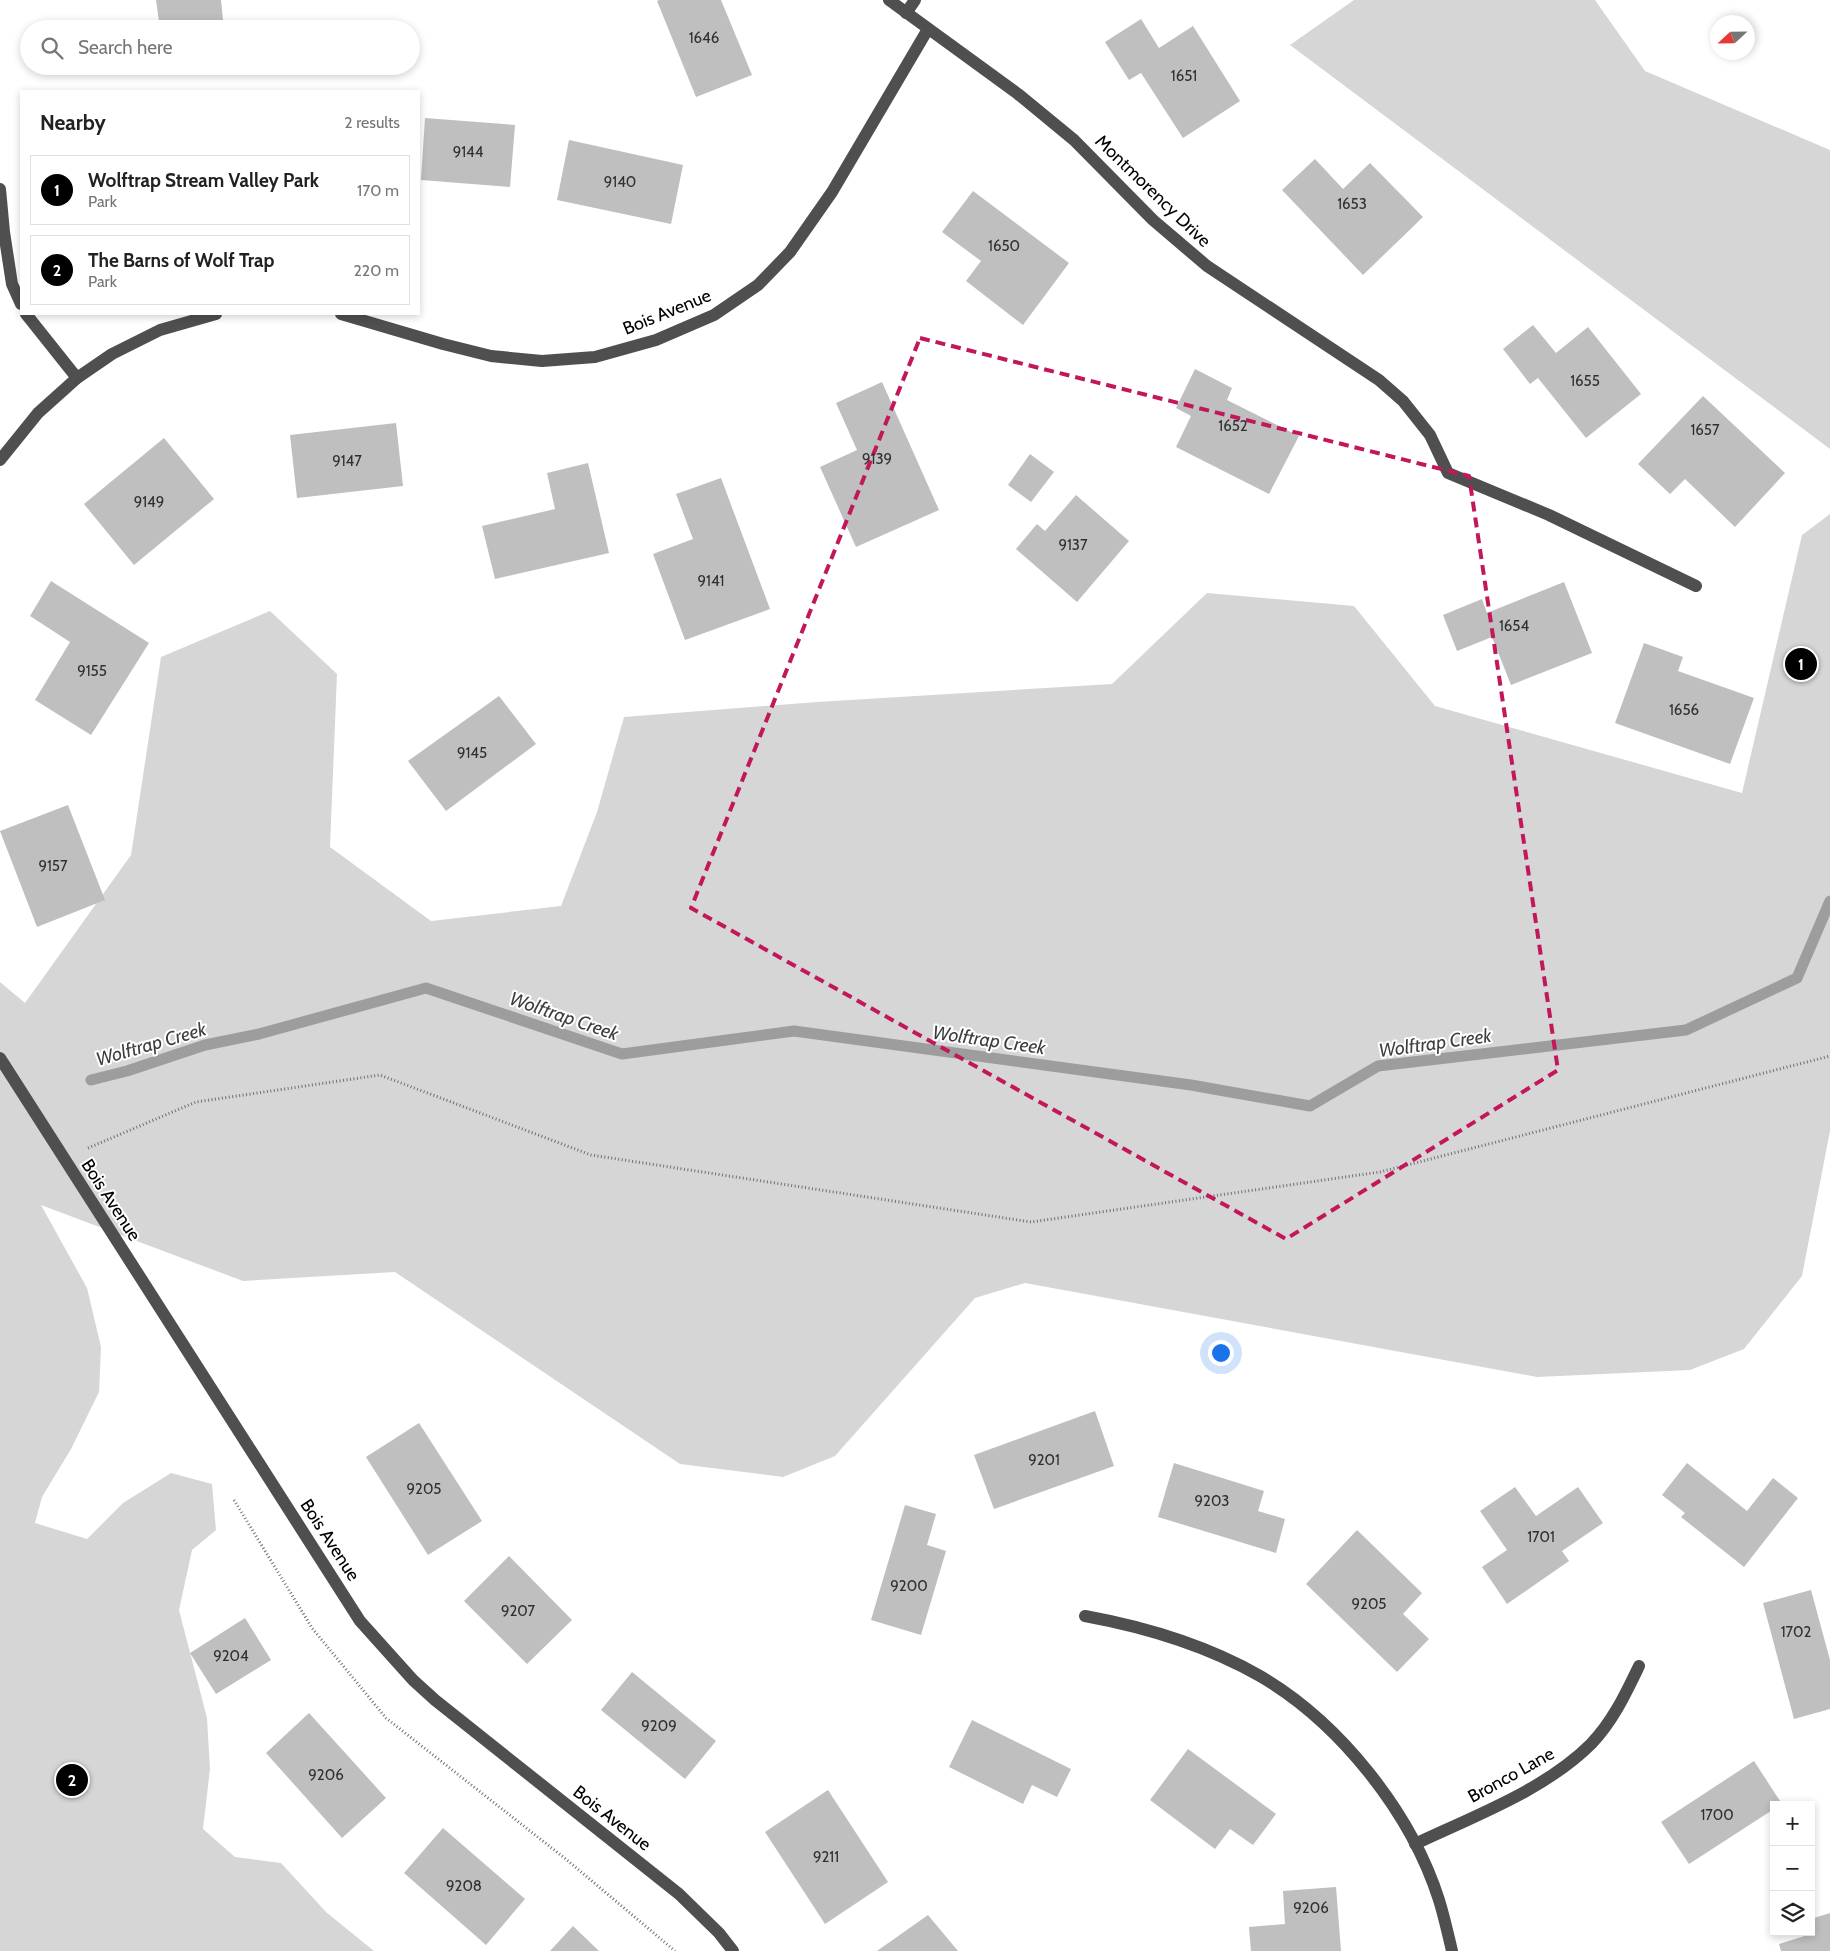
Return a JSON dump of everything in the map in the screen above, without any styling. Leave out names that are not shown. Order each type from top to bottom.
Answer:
[{"type":"street","name":"Montmorency Drive","points":[[889,0],[1018,94],[1074,140],[1153,220],[1207,266],[1380,380],[1403,401],[1430,434],[1448,473],[1549,515],[1696,586]]},
{"type":"street","points":[[906,13],[916,0]]},
{"type":"street","name":"Bois Avenue","points":[[344,315],[491,356],[542,361],[595,356],[656,340],[714,315],[758,285],[790,252],[832,192],[928,29]]},
{"type":"street","points":[[0,189],[12,284],[20,302]]},
{"type":"street","points":[[27,315],[77,378]]},
{"type":"street","points":[[0,460],[38,413],[77,378],[112,354],[160,330],[212,315]]},
{"type":"street","name":"Bois Avenue","points":[[0,1058],[360,1621],[413,1680],[679,1894],[719,1933],[734,1951]]},
{"type":"street","points":[[1084,1616],[1142,1628],[1203,1648],[1268,1681],[1306,1708],[1349,1749],[1386,1795],[1415,1844],[1439,1899],[1452,1951]]},
{"type":"street","name":"Bronco Lane","points":[[1415,1844],[1526,1791],[1558,1772],[1592,1743],[1619,1707],[1639,1666]]},
{"type":"path","points":[[64,1158],[196,1102],[380,1075],[591,1155],[1031,1222],[1380,1172],[1830,1056]]},
{"type":"path","points":[[234,1500],[312,1628],[386,1718],[567,1860],[675,1951]]},
{"type":"highlighted area","points":[[920,338],[1469,476],[1558,1070],[1286,1239],[691,908]]},
{"type":"shaded area","points":[[1354,0],[1595,0],[1645,71],[1830,150],[1830,449],[1290,45]]},
{"type":"shaded area","points":[[1830,514],[1830,1131],[1802,1276],[1744,1349],[1690,1370],[1537,1377],[1025,1283],[975,1298],[835,1456],[783,1477],[680,1464],[395,1272],[243,1281],[41,1205],[87,1288],[101,1347],[99,1392],[71,1449],[42,1497],[35,1523],[87,1539],[123,1503],[171,1473],[212,1484],[216,1530],[192,1550],[179,1610],[207,1718],[210,1769],[203,1829],[235,1857],[281,1863],[326,1912],[374,1951],[0,1951],[0,982],[25,1003],[131,855],[161,657],[270,611],[337,674],[330,847],[431,921],[561,906],[597,812],[624,717],[817,702],[1112,684],[1207,593],[1354,606],[1435,706],[1742,793],[1802,535]]},
{"type":"building","points":[[156,0],[221,0],[223,20],[159,20]]},
{"type":"building","points":[[721,0],[752,75],[696,97],[657,1]]},
{"type":"building","points":[[1141,19],[1159,48],[1193,26],[1240,101],[1183,138],[1141,73],[1129,80],[1105,42]]},
{"type":"building","points":[[425,118],[515,125],[510,187],[421,180]]},
{"type":"building","points":[[569,140],[683,165],[671,224],[557,200]]},
{"type":"building","points":[[1315,159],[1343,189],[1370,163],[1423,217],[1363,275],[1282,190]]},
{"type":"building","points":[[973,191],[1069,263],[1023,325],[966,281],[981,261],[942,232]]},
{"type":"building","points":[[1533,325],[1556,353],[1588,327],[1641,394],[1586,438],[1538,378],[1530,384],[1503,349]]},
{"type":"building","points":[[1195,369],[1232,388],[1227,400],[1299,436],[1269,494],[1176,447],[1191,416],[1176,408]]},
{"type":"building","points":[[882,382],[939,510],[856,547],[820,467],[857,450],[836,403]]},
{"type":"building","points":[[1703,396],[1785,473],[1735,527],[1685,479],[1670,494],[1638,464]]},
{"type":"building","points":[[396,423],[403,486],[297,498],[290,435]]},
{"type":"building","points":[[164,438],[214,499],[134,565],[84,504]]},
{"type":"building","points":[[1030,454],[1054,472],[1031,502],[1008,485]]},
{"type":"building","points":[[588,463],[609,553],[495,579],[482,526],[555,509],[547,473]]},
{"type":"building","points":[[721,478],[770,609],[685,640],[653,554],[693,539],[676,494]]},
{"type":"building","points":[[1076,495],[1129,541],[1077,602],[1016,549],[1037,524],[1045,531]]},
{"type":"building","points":[[51,581],[149,643],[91,735],[35,700],[70,642],[30,616]]},
{"type":"building","points":[[1564,582],[1592,653],[1511,685],[1492,637],[1457,651],[1443,615],[1482,599],[1487,613]]},
{"type":"building","points":[[1644,643],[1683,657],[1678,671],[1754,698],[1730,764],[1615,723]]},
{"type":"building","points":[[499,696],[536,744],[446,811],[408,761]]},
{"type":"building","points":[[68,805],[105,900],[37,927],[0,831]]},
{"type":"building","points":[[1095,1411],[1114,1466],[994,1509],[974,1455]]},
{"type":"building","points":[[419,1423],[482,1521],[428,1555],[366,1457]]},
{"type":"building","points":[[1174,1463],[1264,1491],[1258,1511],[1285,1519],[1276,1553],[1158,1517]]},
{"type":"building","points":[[1687,1463],[1747,1511],[1773,1478],[1798,1498],[1744,1567],[1681,1517],[1685,1513],[1662,1495]]},
{"type":"building","points":[[1515,1487],[1536,1516],[1578,1487],[1603,1523],[1562,1551],[1569,1561],[1507,1604],[1482,1567],[1507,1550],[1480,1511]]},
{"type":"building","points":[[905,1505],[936,1514],[927,1545],[946,1551],[921,1635],[871,1620]]},
{"type":"building","points":[[1357,1530],[1422,1593],[1403,1614],[1429,1639],[1397,1672],[1306,1584]]},
{"type":"building","points":[[509,1556],[572,1620],[527,1664],[464,1601]]},
{"type":"building","points":[[1811,1590],[1830,1660],[1830,1709],[1794,1719],[1763,1603]]},
{"type":"building","points":[[245,1618],[271,1660],[216,1694],[190,1653]]},
{"type":"building","points":[[632,1672],[716,1741],[685,1779],[601,1710]]},
{"type":"building","points":[[309,1713],[386,1798],[342,1838],[266,1753]]},
{"type":"building","points":[[972,1720],[1071,1769],[1057,1797],[1032,1785],[1023,1804],[949,1767]]},
{"type":"building","points":[[1188,1749],[1276,1814],[1253,1845],[1230,1829],[1215,1849],[1150,1800]]},
{"type":"building","points":[[1754,1761],[1780,1801],[1770,1801],[1770,1812],[1689,1864],[1661,1822]]},
{"type":"building","points":[[828,1790],[888,1882],[825,1924],[765,1832]]},
{"type":"building","points":[[443,1828],[525,1899],[486,1945],[404,1873]]},
{"type":"building","points":[[1336,1887],[1341,1951],[1251,1951],[1249,1927],[1285,1924],[1283,1891]]},
{"type":"building","points":[[1830,1913],[1830,1951],[1781,1951],[1779,1944],[1805,1936],[1815,1936],[1815,1918]]},
{"type":"building","points":[[928,1915],[958,1951],[877,1951]]},
{"type":"building","points":[[573,1926],[599,1951],[550,1951]]},
{"type":"waterway","name":"Wolftrap Creek","points":[[91,1080],[127,1071],[205,1045],[259,1034],[426,988],[622,1054],[794,1031],[1191,1085],[1310,1106],[1378,1066],[1686,1030],[1797,978],[1830,901]]},
{"type":"place","name":"Wolftrap Stream Valley Park","points":[[1801,664]]},
{"type":"place","name":"The Barns of Wolf Trap","points":[[72,1780]]}]
